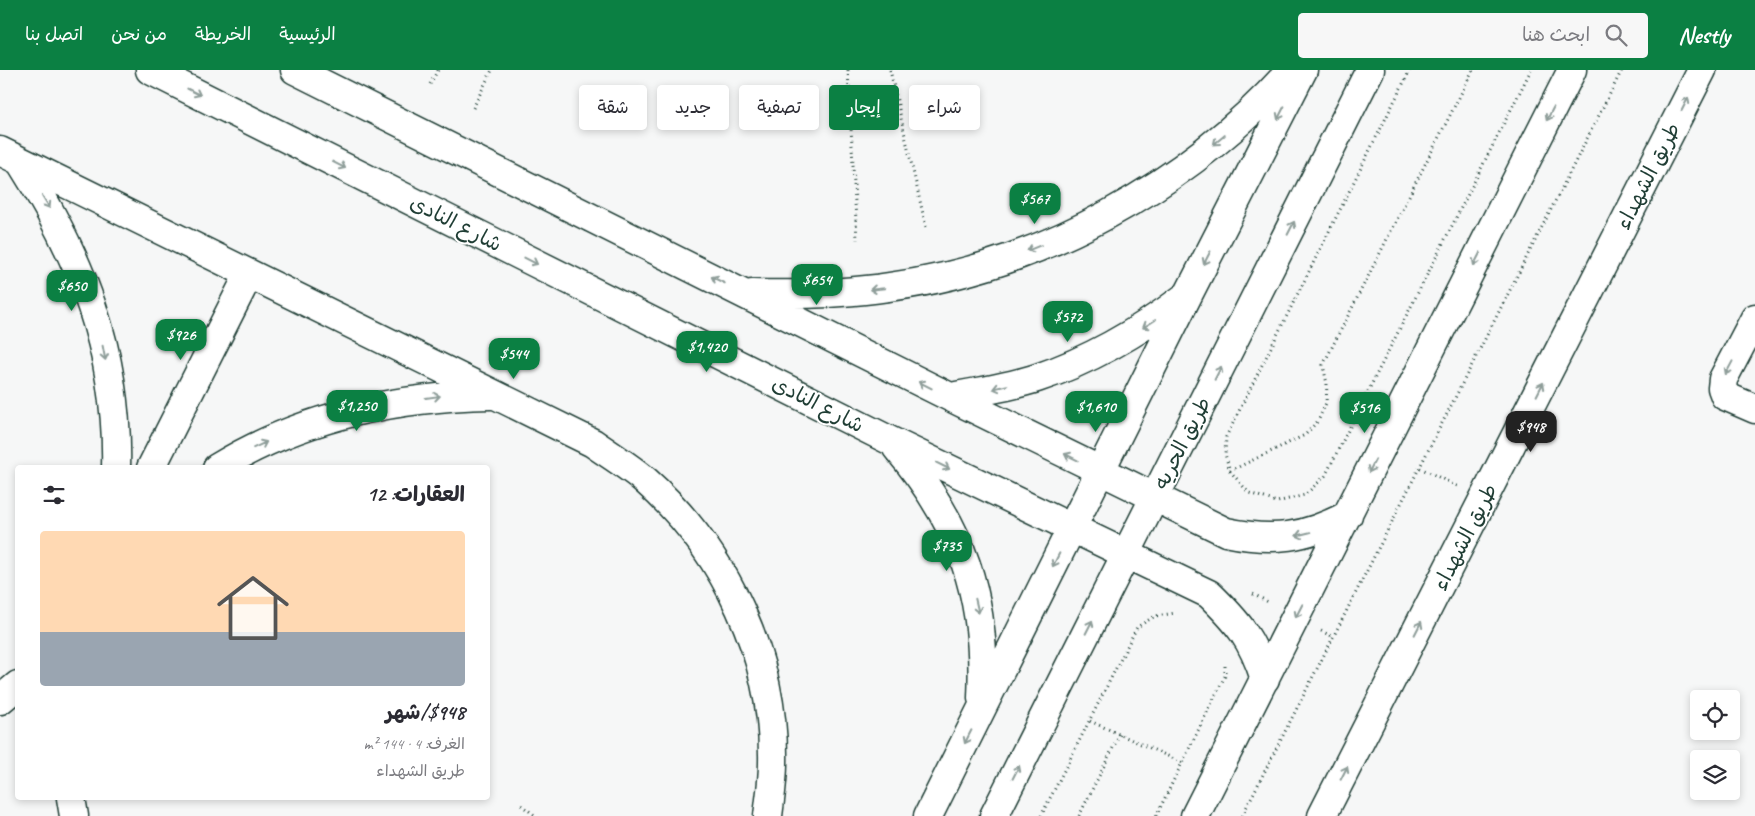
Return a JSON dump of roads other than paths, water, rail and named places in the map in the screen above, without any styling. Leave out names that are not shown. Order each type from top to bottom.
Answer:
[{"type":"street","name":"شارع النادى","points":[[150,70],[891,441],[1210,594],[1234,617],[1247,636],[1258,656],[1265,678]]},
{"type":"street","points":[[295,70],[950,397],[1226,532],[1251,537],[1276,538],[1301,535],[1325,527],[1348,515]]},
{"type":"street","points":[[746,294],[818,295],[890,287],[961,272],[1030,250],[1097,221],[1159,184],[1218,142],[1271,92],[1291,70]]},
{"type":"street","points":[[928,816],[1188,295],[1303,70]]},
{"type":"street","name":"طريق الحريه","points":[[994,816],[1370,70]]},
{"type":"street","points":[[1195,816],[1572,70]]},
{"type":"street","name":"طريق الشهداء","points":[[1322,816],[1702,70]]},
{"type":"street","points":[[10,156],[593,443],[645,480],[690,526],[726,579],[752,637],[768,699],[773,763],[768,816]]},
{"type":"street","points":[[10,156],[48,204],[71,250],[90,298],[104,347],[112,398],[116,465]]},
{"type":"street","points":[[153,465],[249,274]]},
{"type":"street","points":[[950,397],[1036,378],[1077,363],[1116,344],[1153,321],[1188,295]]},
{"type":"street","points":[[1754,324],[1723,379],[1722,388],[1725,396],[1755,409]]},
{"type":"street","points":[[222,465],[237,455],[286,433],[336,415],[388,403],[433,397],[495,395]]},
{"type":"street","points":[[891,441],[923,478],[948,520],[967,565],[980,622],[984,660],[981,709]]},
{"type":"street","points":[[0,700],[15,688]]},
{"type":"street","points":[[71,800],[74,816]]}]
